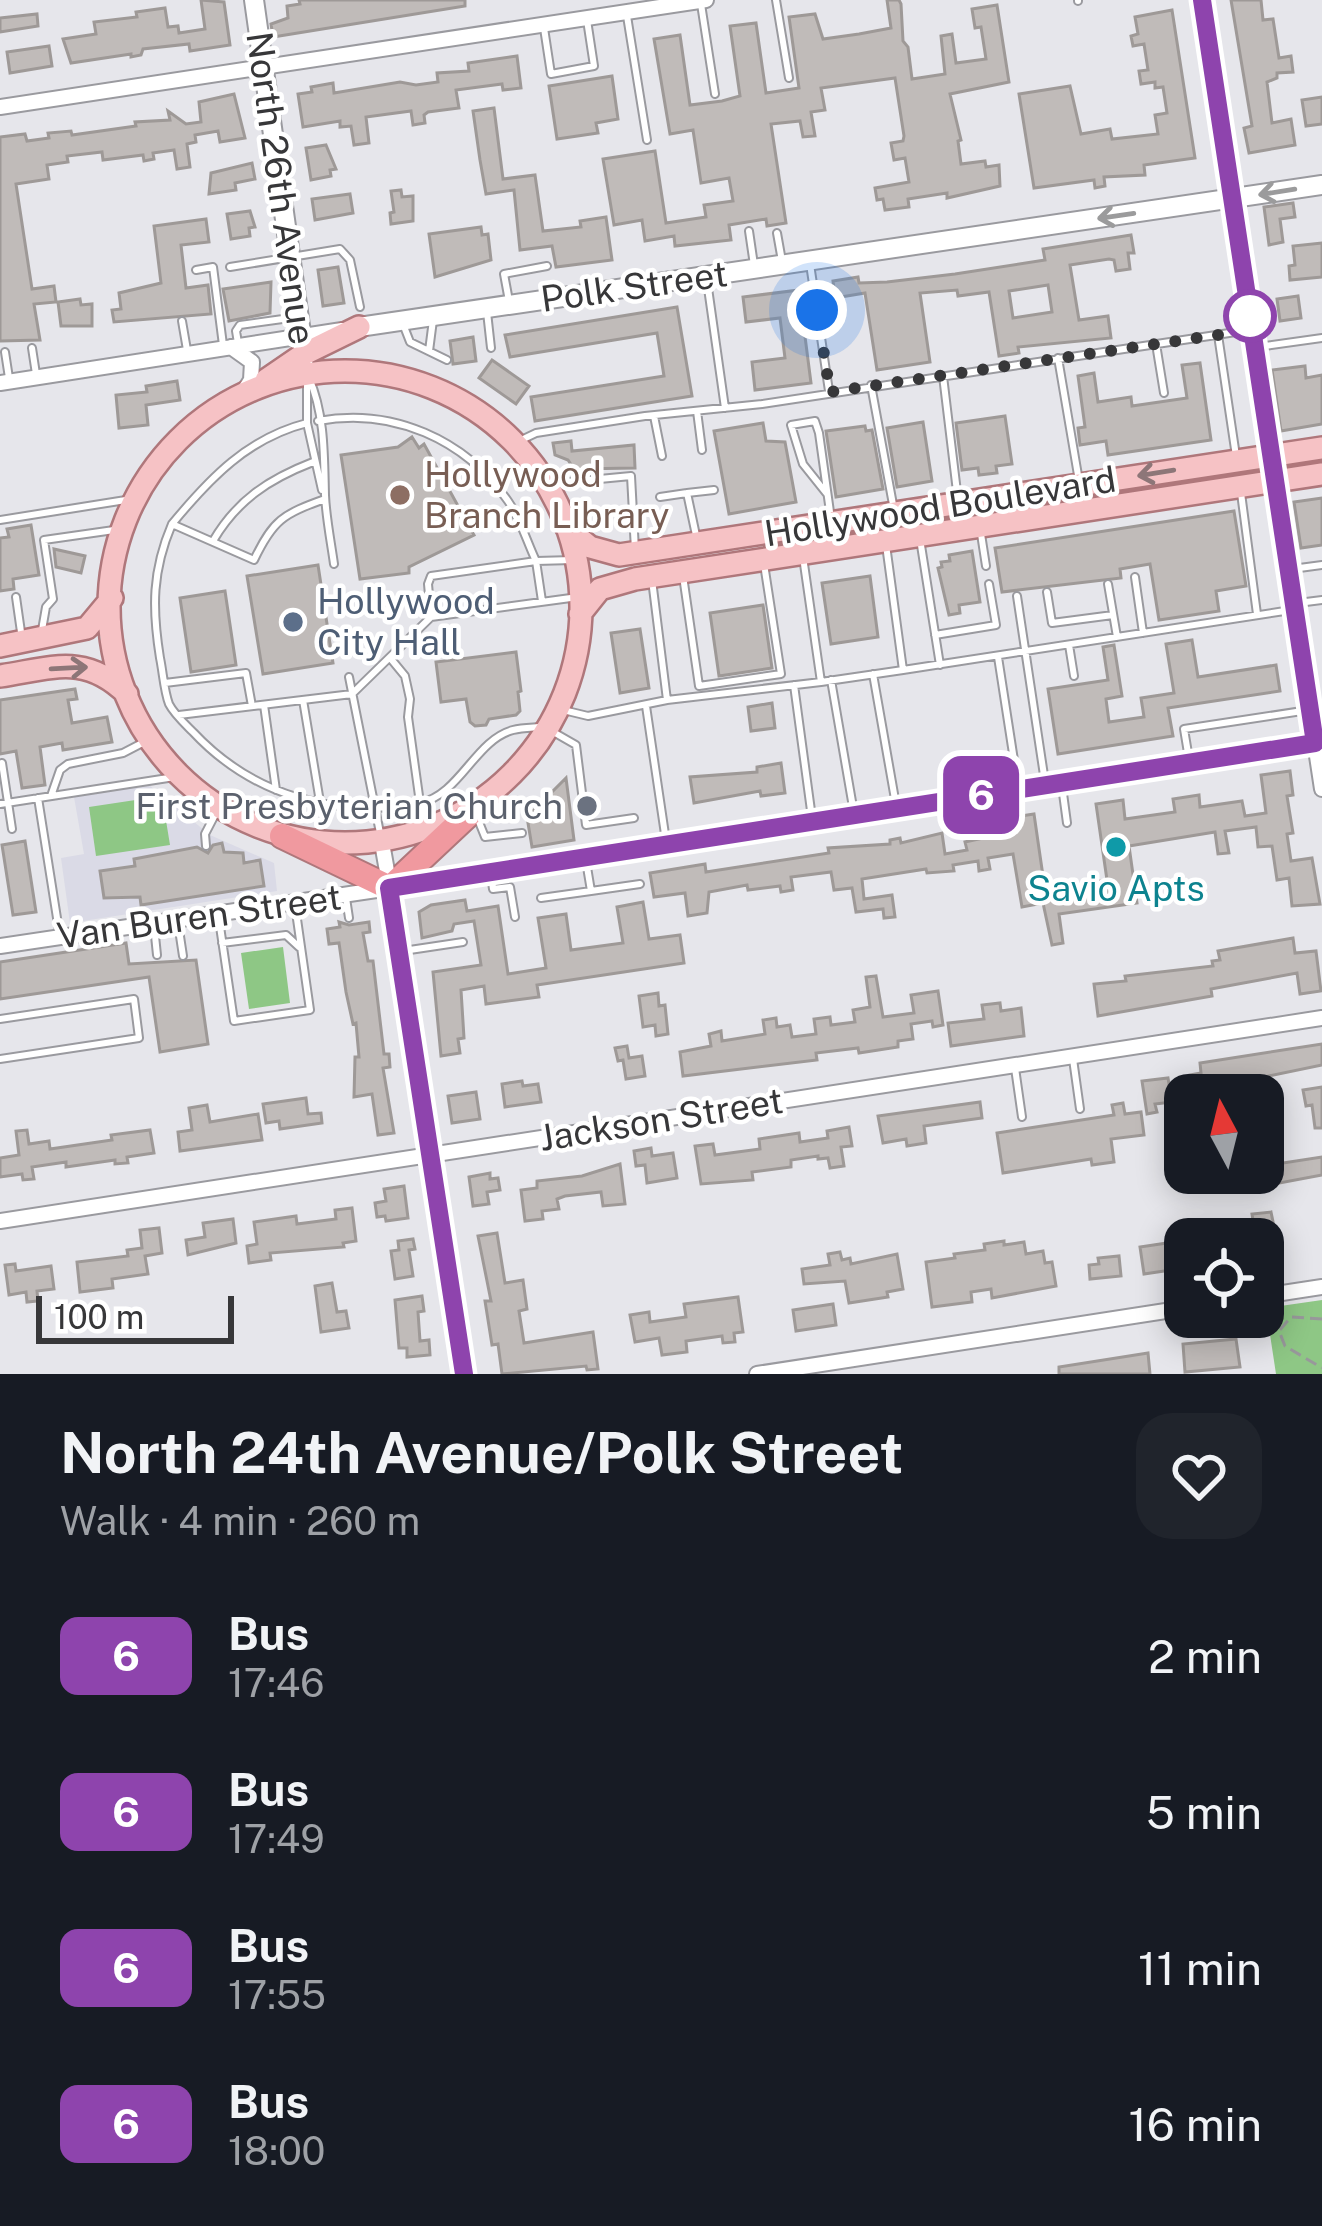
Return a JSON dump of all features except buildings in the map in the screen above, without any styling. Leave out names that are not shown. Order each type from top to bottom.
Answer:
[{"type":"highway","points":[[283,836],[389,888],[473,810]]},
{"type":"main road","name":"North 26th Avenue","points":[[254,0],[306,346]]},
{"type":"main road","points":[[1202,0],[1318,742]]},
{"type":"main road","name":"Polk Street","points":[[360,317],[403,321],[1322,185]]},
{"type":"main road","points":[[306,346],[460,400],[515,443],[547,484],[574,560],[579,605],[573,670],[552,722],[524,761],[473,810],[416,836],[382,843],[283,836],[219,807],[182,776],[150,739],[128,695],[112,598],[111,567],[121,529],[132,499],[159,458],[199,419],[249,391],[306,346],[360,317]]},
{"type":"main road","points":[[306,346],[374,372]]},
{"type":"main road","name":"Hollywood Boulevard","points":[[566,528],[605,554],[635,553],[1322,448]]},
{"type":"main road","name":"Hollywood Boulevard","points":[[579,605],[600,589],[652,577],[1322,474]]},
{"type":"main road","points":[[22,643],[87,628],[112,598]]},
{"type":"main road","points":[[0,676],[73,665],[91,667],[128,695]]},
{"type":"main road","name":"Van Buren Street","points":[[389,888],[1318,742]]},
{"type":"main road","points":[[389,888],[464,1374]]},
{"type":"street","points":[[0,107],[587,18],[607,7],[626,12],[704,0]]},
{"type":"street","points":[[5,382],[231,347],[306,346]]},
{"type":"street","points":[[231,347],[252,362],[249,391]]},
{"type":"street","points":[[1318,742],[1322,790]]},
{"type":"street","points":[[382,843],[389,888]]},
{"type":"street","name":"Van Buren Street","points":[[0,946],[389,888]]},
{"type":"street","name":"Jackson Street","points":[[0,1221],[1322,1018]]},
{"type":"street","points":[[1284,1293],[1322,1287]]},
{"type":"street","points":[[757,1374],[1164,1311]]},
{"type":"lane","points":[[704,0],[715,94]]},
{"type":"lane","points":[[776,0],[789,78]]},
{"type":"lane","points":[[626,12],[647,140]]},
{"type":"lane","points":[[543,25],[551,74],[594,66],[587,18]]},
{"type":"lane","points":[[749,231],[755,268]]},
{"type":"lane","points":[[777,233],[782,265]]},
{"type":"lane","points":[[230,267],[340,249],[345,253],[360,317]]},
{"type":"lane","points":[[810,261],[830,392]]},
{"type":"lane","points":[[509,305],[504,274],[547,266]]},
{"type":"lane","points":[[196,270],[213,267],[231,347]]},
{"type":"lane","points":[[706,276],[725,408]]},
{"type":"lane","points":[[487,308],[491,348]]},
{"type":"lane","points":[[428,351],[433,316]]},
{"type":"lane","points":[[182,321],[188,354]]},
{"type":"lane","points":[[403,321],[410,342],[447,360]]},
{"type":"lane","points":[[1218,335],[1236,461]]},
{"type":"lane","points":[[515,443],[536,433],[1218,335],[1322,338]]},
{"type":"lane","points":[[1156,344],[1164,393]]},
{"type":"lane","name":"North 26th Avenue","points":[[306,346],[326,460],[325,499],[334,564]]},
{"type":"lane","name":"North 26th Avenue","points":[[306,346],[307,423],[325,499]]},
{"type":"lane","points":[[32,348],[36,377]]},
{"type":"lane","points":[[5,352],[5,382]]},
{"type":"lane","points":[[1058,358],[1080,485]]},
{"type":"lane","points":[[943,376],[958,503]]},
{"type":"lane","points":[[871,385],[895,513]]},
{"type":"lane","points":[[697,411],[702,450]]},
{"type":"lane","points":[[318,421],[345,416],[395,422],[459,450],[511,504],[536,561],[542,601]]},
{"type":"lane","points":[[654,416],[662,456]]},
{"type":"lane","points":[[827,494],[803,464],[791,424],[815,421],[827,494],[831,523]]},
{"type":"lane","points":[[307,423],[246,448],[198,492],[172,524],[160,553],[152,608],[170,705],[178,716],[238,774],[320,802],[420,803],[446,789],[512,730],[667,700],[1069,646],[1322,600]]},
{"type":"lane","points":[[213,542],[230,514],[259,489],[313,462]]},
{"type":"lane","points":[[547,484],[631,476],[635,553]]},
{"type":"lane","points":[[1240,487],[1258,614]]},
{"type":"lane","points":[[660,497],[714,490]]},
{"type":"lane","points":[[687,493],[698,543]]},
{"type":"lane","points":[[0,520],[132,499]]},
{"type":"lane","points":[[172,524],[254,560],[268,530],[288,512],[325,499]]},
{"type":"lane","points":[[980,526],[986,566]]},
{"type":"lane","points":[[22,643],[52,598],[44,540],[121,529]]},
{"type":"lane","points":[[920,536],[940,664]]},
{"type":"lane","points":[[886,541],[903,670]]},
{"type":"lane","points":[[802,554],[854,815]]},
{"type":"lane","points":[[431,617],[431,576],[574,560]]},
{"type":"lane","points":[[682,572],[699,686],[781,674],[764,560]]},
{"type":"lane","points":[[1289,569],[1322,565]]},
{"type":"lane","points":[[652,577],[667,700]]},
{"type":"lane","points":[[1136,577],[1143,633]]},
{"type":"lane","points":[[935,635],[996,625],[989,584]]},
{"type":"lane","points":[[1108,584],[1117,638]]},
{"type":"lane","points":[[1047,592],[1052,623],[1113,615]]},
{"type":"lane","points":[[1017,596],[1053,784],[1067,824]]},
{"type":"lane","points":[[16,597],[22,643]]},
{"type":"lane","points":[[178,716],[352,694],[431,617],[542,601],[579,605]]},
{"type":"lane","points":[[1069,646],[1074,676]]},
{"type":"lane","points":[[998,656],[1018,790]]},
{"type":"lane","points":[[391,659],[405,676],[410,699],[408,717],[420,803]]},
{"type":"lane","points":[[165,683],[246,673],[252,706]]},
{"type":"lane","points":[[873,674],[896,809]]},
{"type":"lane","points":[[349,677],[382,843]]},
{"type":"lane","points":[[794,686],[813,822]]},
{"type":"lane","points":[[303,700],[320,802]]},
{"type":"lane","points":[[646,704],[667,845]]},
{"type":"lane","points":[[264,705],[276,790]]},
{"type":"lane","points":[[1189,763],[1184,729],[1316,709]]},
{"type":"lane","points":[[552,722],[576,746],[586,825],[634,818]]},
{"type":"lane","points":[[51,796],[60,770],[68,764],[123,754],[150,739]]},
{"type":"lane","points":[[2,763],[4,803],[12,829]]},
{"type":"lane","points":[[4,803],[182,776]]},
{"type":"lane","points":[[38,798],[59,937]]},
{"type":"lane","points":[[206,846],[205,834],[219,807]]},
{"type":"lane","points":[[473,810],[484,837],[521,833]]},
{"type":"lane","points":[[586,857],[591,891]]},
{"type":"lane","points":[[490,872],[494,890],[510,887],[515,917]]},
{"type":"lane","points":[[541,898],[640,884]]},
{"type":"lane","points":[[346,894],[349,918]]},
{"type":"lane","points":[[218,913],[234,1021],[310,1010],[294,901]]},
{"type":"lane","points":[[177,919],[183,956]]},
{"type":"lane","points":[[153,923],[158,955]]},
{"type":"lane","points":[[222,943],[286,935],[301,950]]},
{"type":"lane","points":[[399,952],[463,942]]},
{"type":"lane","points":[[0,1019],[134,999],[139,1038],[0,1059]]},
{"type":"lane","points":[[1073,1056],[1080,1109]]},
{"type":"lane","points":[[1015,1065],[1022,1117]]},
{"type":"path","points":[[101,636],[106,656]]},
{"type":"path","points":[[105,648],[113,646]]},
{"type":"path","points":[[1322,1319],[1291,1317],[1280,1330],[1285,1346],[1322,1368]]},
{"type":"shaded area","points":[[149,785],[210,835],[274,863],[277,891],[70,923],[61,858],[84,854],[74,797]]},
{"type":"green space","points":[[162,796],[170,845],[96,856],[89,807]]},
{"type":"green space","points":[[283,947],[290,1003],[249,1009],[241,953]]},
{"type":"green space","points":[[1322,1300],[1322,1374],[1276,1374],[1271,1338],[1284,1338],[1284,1305]]},
{"type":"bus line","name":"6","points":[[464,1374],[389,888],[1315,743],[1202,0]]},
{"type":"place","name":"Hollywood Branch Library","points":[[400,495]]},
{"type":"place","name":"Hollywood City Hall","points":[[293,622]]},
{"type":"place","name":"First Presbyterian Church","points":[[587,806]]},
{"type":"place","name":"Savio Apts","points":[[1116,847]]},
{"type":"route","points":[[817,310],[830,392],[1238,332],[1250,316]]}]
